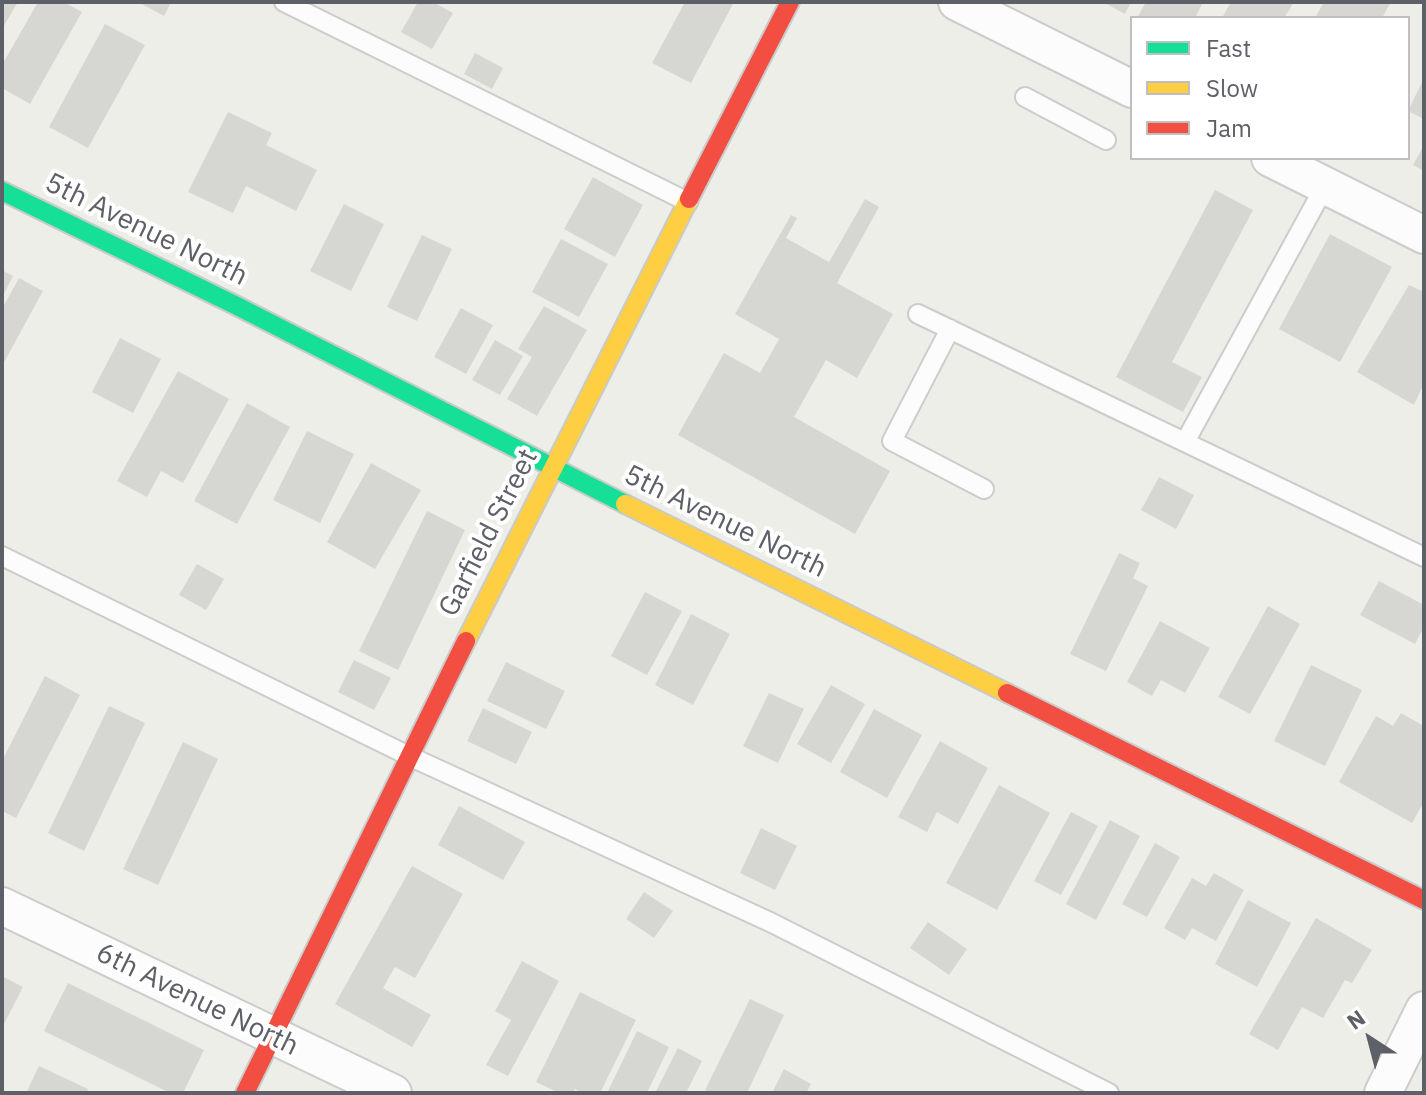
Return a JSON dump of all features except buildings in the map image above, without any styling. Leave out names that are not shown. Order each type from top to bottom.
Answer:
[{"type":"street","name":"Garfield Street","points":[[245,1093],[409,756],[790,2]]},
{"type":"street","points":[[957,2],[1130,88]]},
{"type":"street","points":[[1274,160],[1424,235]]},
{"type":"street","name":"5th Avenue North","points":[[2,191],[1424,900]]},
{"type":"street","name":"6th Avenue North","points":[[2,906],[393,1093]]},
{"type":"street","points":[[1383,1093],[1424,1010]]},
{"type":"lane","points":[[284,2],[688,202]]},
{"type":"lane","points":[[1025,97],[1106,140]]},
{"type":"lane","points":[[1185,442],[1325,186]]},
{"type":"lane","points":[[918,314],[1424,557]]},
{"type":"lane","points":[[950,329],[892,441],[984,489]]},
{"type":"lane","points":[[2,556],[409,756],[770,922],[1109,1093]]},
{"type":"traffic: fast","points":[[2,191],[235,305],[625,504]]},
{"type":"traffic: slow","points":[[466,641],[689,199]]},
{"type":"traffic: slow","points":[[625,504],[1007,693]]},
{"type":"traffic: jam","points":[[689,199],[790,2]]},
{"type":"traffic: jam","points":[[245,1093],[466,641]]},
{"type":"traffic: jam","points":[[1007,693],[1424,900]]}]
